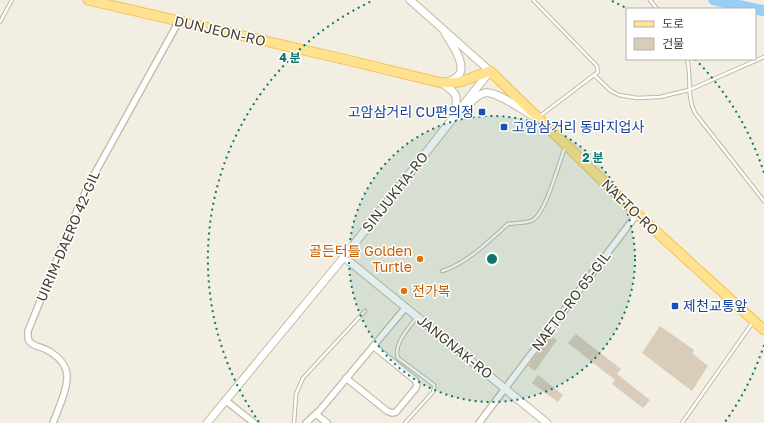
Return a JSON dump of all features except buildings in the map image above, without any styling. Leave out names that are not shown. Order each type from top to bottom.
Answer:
[{"type":"main road","name":"DUNJEON-RO","points":[[88,0],[442,83],[460,82],[490,71]]},
{"type":"main road","name":"NAETO-RO","points":[[490,71],[637,214],[764,330]]},
{"type":"street","name":"NAETO-RO","points":[[410,0],[490,71]]},
{"type":"street","name":"UIRIM-DAERO 42-GIL","points":[[53,423],[68,380],[67,371],[64,365],[50,352],[32,344],[28,339],[28,332],[75,215],[90,182],[179,21]]},
{"type":"street","points":[[442,83],[456,78],[462,67],[444,30]]},
{"type":"street","name":"SINJUKHA-RO","points":[[207,423],[344,257],[490,71]]},
{"type":"street","points":[[442,83],[452,89],[456,95],[457,105],[452,119]]},
{"type":"street","points":[[452,119],[478,96],[486,93],[494,94],[503,98],[541,120]]},
{"type":"street","name":"NAETO-RO 65-GIL","points":[[479,423],[637,214]]},
{"type":"street","name":"JANGNAK-RO","points":[[344,257],[547,423]]},
{"type":"street","points":[[306,423],[316,414],[406,307]]},
{"type":"street","points":[[346,378],[387,411],[392,413],[396,412],[416,388],[417,384],[415,380],[373,346]]},
{"type":"street","points":[[225,400],[254,423]]},
{"type":"street","points":[[316,414],[327,423]]},
{"type":"lane","points":[[0,22],[12,0]]},
{"type":"lane","points":[[533,0],[597,66],[598,72],[541,120]]},
{"type":"lane","points":[[650,0],[656,8]]},
{"type":"lane","points":[[594,75],[611,91],[627,97],[660,98],[689,90],[764,57]]},
{"type":"lane","points":[[687,60],[690,75],[690,103],[695,113],[764,201]]},
{"type":"lane","points":[[442,271],[454,266],[471,255],[508,224],[532,221],[537,217],[548,196],[566,144]]},
{"type":"lane","points":[[294,423],[296,394],[303,378],[365,311]]},
{"type":"lane","points":[[405,423],[433,392],[434,388],[434,385],[398,358],[396,353],[401,340],[418,316]]},
{"type":"lane","points":[[682,423],[754,321]]},
{"type":"waterway","points":[[714,0],[750,8]]},
{"type":"waterway","points":[[756,9],[764,11]]},
{"type":"place","name":"고암삼거리 CU편의정","points":[[482,112]]},
{"type":"place","name":"고암삼거리 동마지업사","points":[[504,127]]},
{"type":"place","name":"골든터틀 Golden Turtle","points":[[420,259]]},
{"type":"place","name":"전가복","points":[[404,291]]},
{"type":"place","name":"제천교통앞","points":[[675,306]]}]
